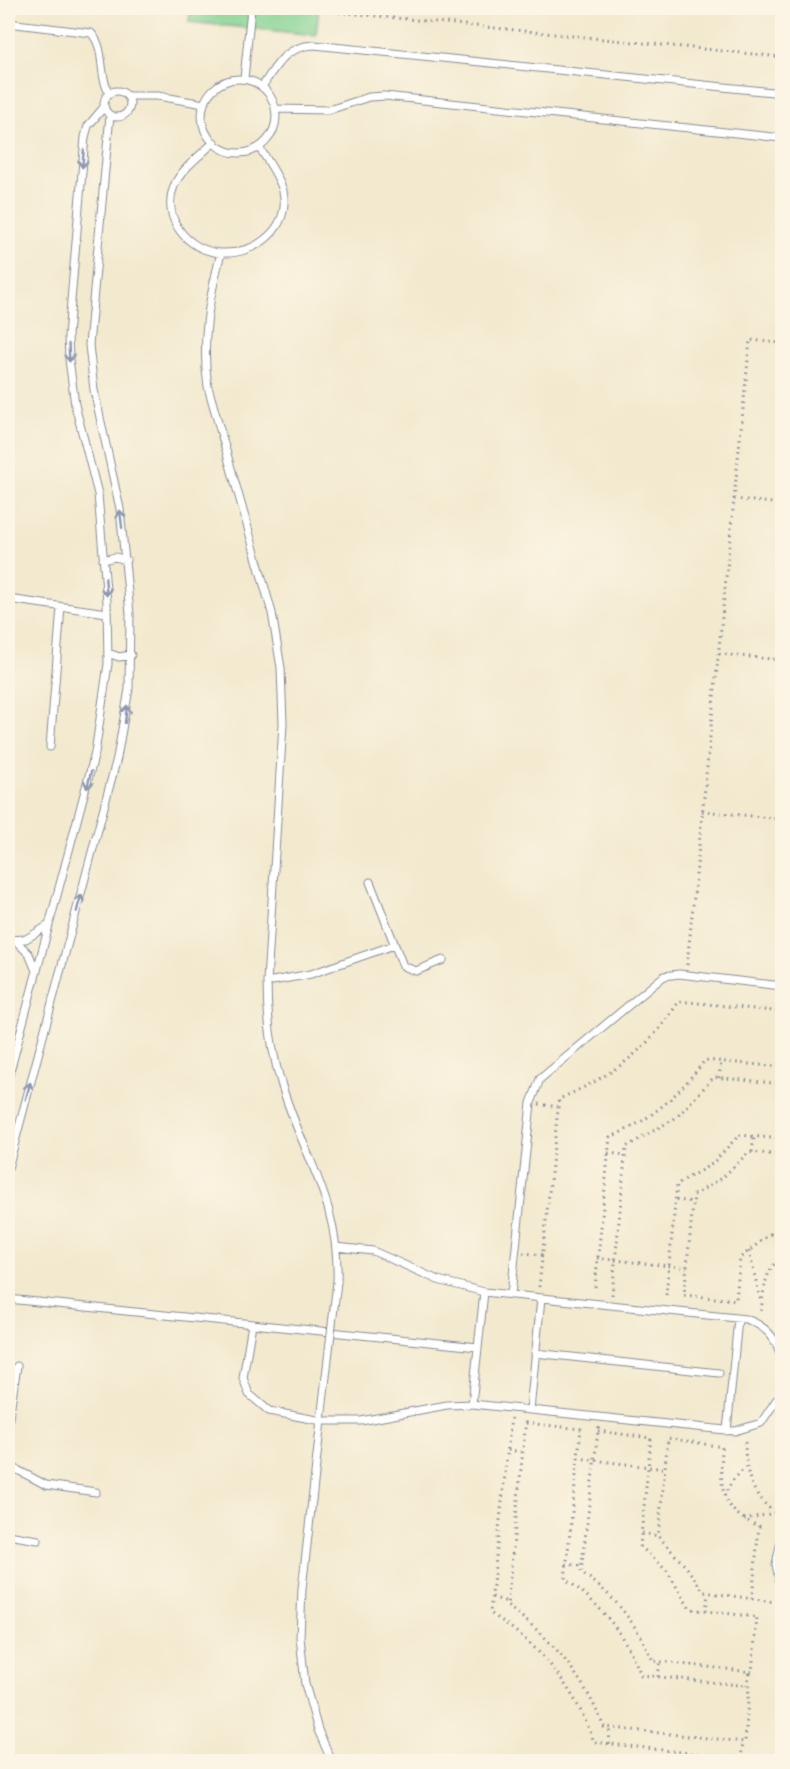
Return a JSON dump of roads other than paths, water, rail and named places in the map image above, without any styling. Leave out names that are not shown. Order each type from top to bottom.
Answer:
[{"type":"lane","points":[[244,79],[250,8]]},
{"type":"lane","points":[[8,23],[92,33],[99,44],[102,79],[109,93],[104,107],[88,126],[85,137],[68,336],[75,405],[98,494],[108,653],[103,709],[95,753],[8,1079]]},
{"type":"lane","points":[[262,87],[283,56],[297,47],[314,45],[783,93]]},
{"type":"lane","points":[[244,79],[262,87],[271,96],[275,109],[274,126],[259,147],[236,152],[214,142],[203,120],[204,104],[220,84],[244,79]]},
{"type":"lane","points":[[109,93],[119,91],[128,96],[158,96],[204,104]]},
{"type":"lane","points":[[104,107],[110,115],[120,117],[128,111],[128,96]]},
{"type":"lane","points":[[275,109],[329,110],[369,97],[385,96],[783,138]]},
{"type":"lane","points":[[8,1168],[125,724],[131,655],[126,560],[116,485],[94,390],[89,345],[110,115]]},
{"type":"lane","points":[[214,142],[175,183],[170,197],[170,212],[174,226],[191,242],[221,253],[256,245],[270,237],[280,223],[284,207],[283,190],[259,147]]},
{"type":"lane","points":[[221,253],[206,318],[204,353],[206,379],[272,613],[281,668],[283,724],[267,982],[270,1034],[279,1077],[290,1110],[318,1175],[336,1247],[337,1282],[302,1589],[300,1637],[305,1684],[318,1730],[332,1761]]},
{"type":"lane","points":[[103,560],[115,557],[126,560]]},
{"type":"lane","points":[[8,599],[107,614]]},
{"type":"lane","points":[[50,747],[61,607]]},
{"type":"lane","points":[[108,653],[119,657],[131,655]]},
{"type":"lane","points":[[370,882],[403,966],[416,971],[443,960]]},
{"type":"lane","points":[[8,940],[16,941],[35,935],[49,925]]},
{"type":"lane","points":[[16,941],[29,954],[36,971]]},
{"type":"lane","points":[[267,982],[311,974],[394,945]]},
{"type":"lane","points":[[511,1295],[531,1103],[535,1088],[546,1072],[664,976],[679,974],[783,986]]},
{"type":"lane","points":[[336,1247],[373,1251],[438,1280],[484,1292],[738,1318],[755,1322],[770,1333],[780,1349],[781,1359]]},
{"type":"lane","points":[[472,1404],[484,1292]]},
{"type":"lane","points":[[530,1410],[540,1298]]},
{"type":"lane","points":[[8,1299],[478,1347]]},
{"type":"lane","points":[[726,1431],[738,1318]]},
{"type":"lane","points":[[252,1324],[243,1369],[249,1394],[269,1411],[322,1421],[361,1421],[440,1406],[472,1404],[744,1431],[761,1423],[777,1400]]},
{"type":"lane","points":[[535,1353],[719,1373]]},
{"type":"lane","points":[[8,1424],[9,1398],[17,1366]]},
{"type":"lane","points":[[8,1465],[46,1485],[96,1492]]},
{"type":"lane","points":[[8,1535],[38,1540]]},
{"type":"lane","points":[[783,1537],[776,1564],[783,1594]]}]
